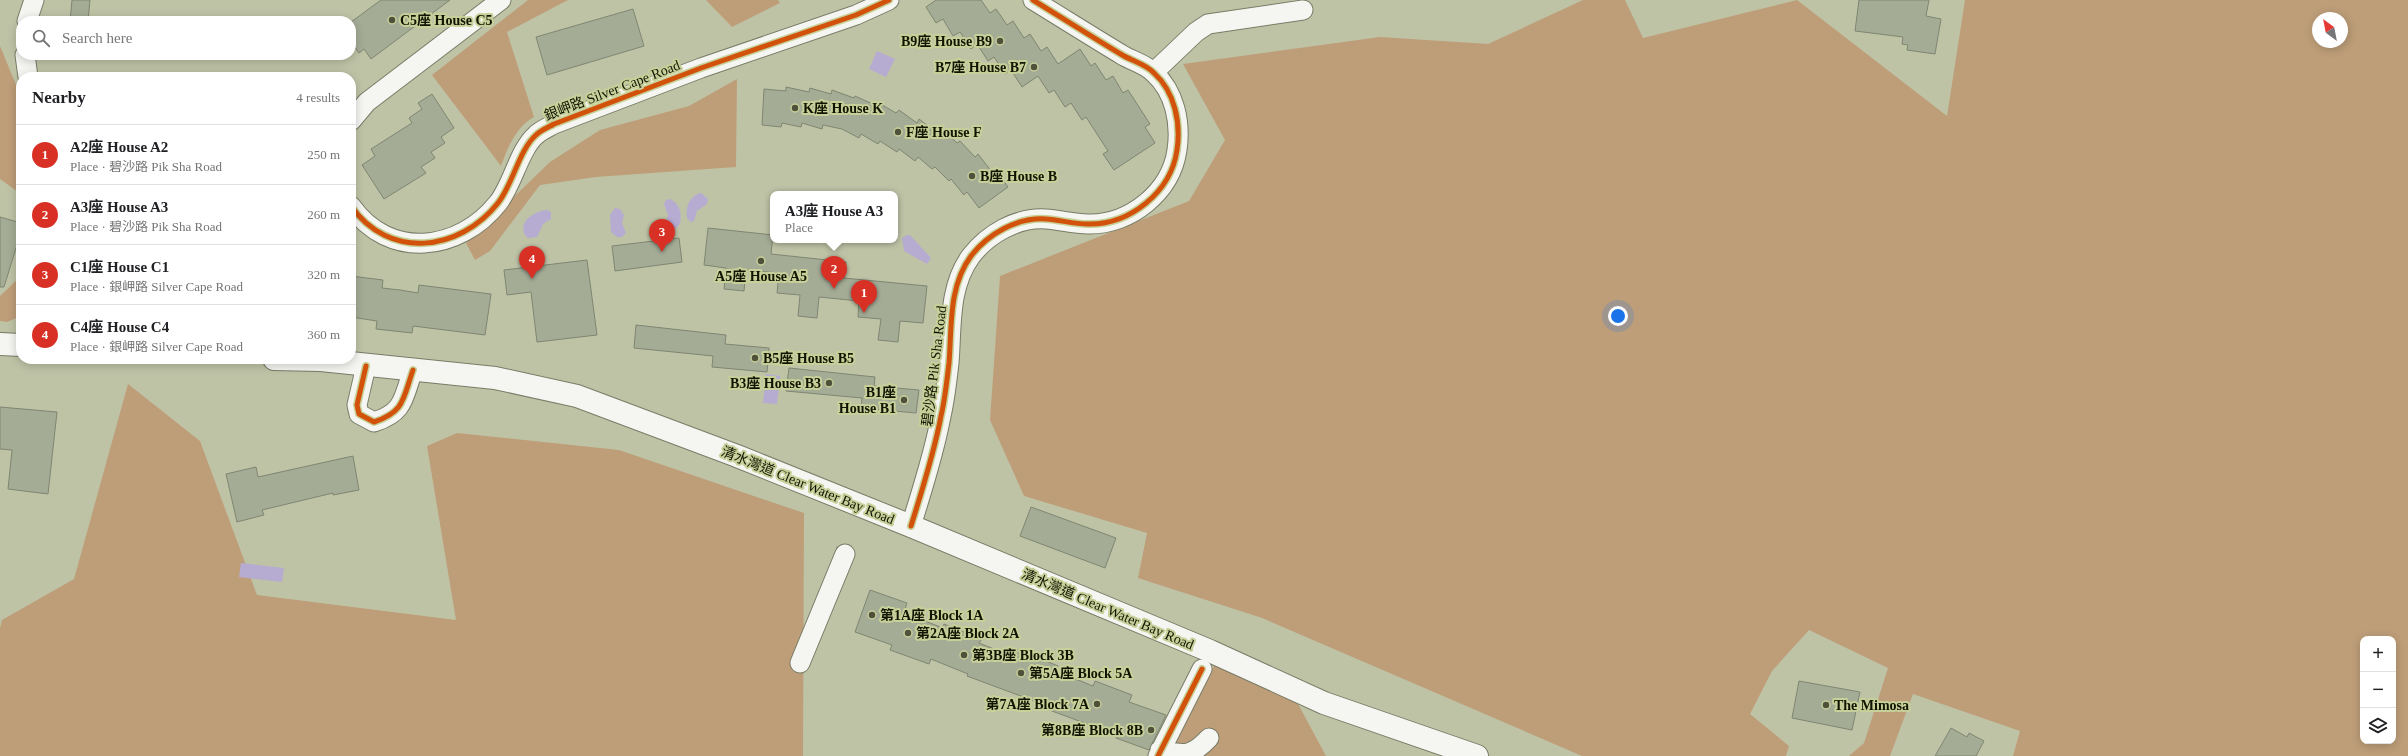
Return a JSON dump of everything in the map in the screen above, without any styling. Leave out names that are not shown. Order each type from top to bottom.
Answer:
[{"type":"main road","name":"清水灣道 Clear Water Bay Road","points":[[351,364],[495,378],[577,396],[737,456],[910,526],[1210,651],[1324,703],[1477,756]]},
{"type":"street","points":[[29,16],[34,0]]},
{"type":"street","points":[[356,115],[367,102],[501,0]]},
{"type":"street","name":"銀岬路 Silver Cape Road","points":[[356,213],[361,220],[382,236],[408,244],[434,244],[459,234],[497,204],[510,187],[529,144],[536,135],[554,124],[701,68],[856,15],[889,0]]},
{"type":"street","name":"碧沙路 Pik Sha Road","points":[[910,526],[936,442],[949,362],[950,318],[960,276],[966,266],[985,241],[1002,229],[1023,221],[1044,219],[1089,224],[1112,221],[1134,212],[1152,198],[1166,180],[1176,158],[1179,135],[1176,112],[1168,91],[1154,72],[1033,0]]},
{"type":"street","points":[[1154,72],[1196,32],[1208,24],[1303,10]]},
{"type":"street","points":[[26,60],[27,72]]},
{"type":"street","points":[[366,366],[358,410],[359,414],[374,422],[391,416],[402,402],[413,370]]},
{"type":"street","points":[[800,663],[844,554]]},
{"type":"street","points":[[1202,669],[1159,753],[1187,756],[1200,752],[1209,738]]},
{"type":"shaded area","points":[[528,0],[568,0],[507,32],[534,117],[517,132],[501,166],[432,75]]},
{"type":"shaded area","points":[[706,0],[778,0],[780,3],[732,27]]},
{"type":"shaded area","points":[[1583,0],[1625,0],[1643,38],[1797,0],[1947,116],[1965,0],[2408,0],[2408,756],[2013,756],[2020,731],[1913,694],[1890,756],[1849,756],[1864,743],[1888,668],[1809,630],[1772,671],[1750,714],[1789,746],[1786,756],[1582,756],[1262,618],[1138,578],[1147,533],[1024,496],[990,420],[1000,276],[1189,201],[1225,140],[1183,64],[1380,37],[1488,44]]},
{"type":"shaded area","points":[[0,46],[16,85],[16,190],[0,179]]},
{"type":"shaded area","points":[[877,51],[895,59],[886,77],[869,69]]},
{"type":"shaded area","points":[[737,79],[736,167],[596,177],[540,185],[490,251],[475,260],[466,243],[550,162],[600,130],[689,106]]},
{"type":"shaded area","points":[[701,193],[708,199],[707,204],[697,211],[694,221],[691,222],[687,218],[689,202],[694,196]]},
{"type":"shaded area","points":[[670,199],[676,203],[680,209],[681,216],[680,224],[674,230],[670,229],[666,222],[668,215],[664,204],[666,200]]},
{"type":"shaded area","points":[[615,208],[620,209],[624,215],[622,223],[626,233],[622,237],[617,237],[611,232],[610,215]]},
{"type":"shaded area","points":[[547,210],[551,212],[551,219],[543,224],[537,237],[528,238],[523,230],[526,221],[538,212]]},
{"type":"shaded area","points":[[910,235],[931,258],[927,264],[904,251],[902,238]]},
{"type":"shaded area","points":[[16,281],[16,318],[7,322],[0,321],[0,296]]},
{"type":"shaded area","points":[[766,374],[780,376],[777,404],[763,403]]},
{"type":"shaded area","points":[[128,384],[200,441],[257,595],[456,620],[427,446],[457,433],[619,450],[804,513],[803,756],[0,756],[0,628],[2,620],[74,579]]},
{"type":"shaded area","points":[[241,563],[284,568],[282,582],[239,577]]},
{"type":"shaded area","points":[[1218,658],[1297,702],[1326,756],[1169,756]]},
{"type":"building","points":[[72,0],[90,0],[88,16],[70,16]]},
{"type":"building","points":[[381,0],[450,0],[371,59],[364,49],[359,53],[356,49],[356,18]]},
{"type":"building","points":[[936,0],[981,0],[990,13],[996,9],[1007,25],[1013,21],[1024,38],[1030,34],[1041,51],[1047,47],[1058,64],[1080,49],[1091,66],[1095,63],[1106,80],[1113,76],[1123,93],[1128,90],[1150,124],[1145,127],[1155,143],[1114,170],[1103,154],[1108,151],[1086,117],[1082,120],[1071,103],[1065,107],[1054,90],[1049,93],[1038,76],[1022,87],[1011,70],[1005,74],[994,57],[988,61],[977,44],[971,49],[960,32],[953,36],[943,19],[936,23],[926,7]]},
{"type":"building","points":[[1859,0],[1929,0],[1926,16],[1941,19],[1935,54],[1907,50],[1908,45],[1902,44],[1903,37],[1855,31]]},
{"type":"building","points":[[633,9],[644,46],[547,75],[536,37]]},
{"type":"building","points":[[786,87],[809,92],[810,88],[831,94],[832,90],[854,98],[855,96],[875,105],[877,102],[896,113],[899,110],[917,123],[919,119],[937,133],[941,128],[957,143],[960,141],[975,157],[978,154],[992,172],[995,169],[1008,187],[979,208],[967,192],[964,195],[951,179],[949,181],[935,167],[932,169],[918,157],[915,161],[899,149],[897,152],[880,141],[878,144],[861,134],[859,138],[842,129],[823,125],[822,129],[802,123],[801,127],[782,123],[781,127],[762,125],[764,89],[786,91]]},
{"type":"building","points":[[432,94],[454,128],[441,137],[445,143],[431,152],[435,158],[421,167],[426,173],[384,199],[362,165],[375,156],[371,149],[412,123],[409,118],[422,109],[418,103]]},
{"type":"building","points":[[0,217],[16,222],[16,248],[4,287],[0,287]]},
{"type":"building","points":[[708,228],[770,235],[770,243],[772,243],[771,254],[846,262],[844,278],[927,286],[923,323],[900,321],[898,342],[878,340],[881,319],[858,317],[859,301],[819,297],[817,318],[798,316],[800,295],[777,293],[779,273],[746,270],[744,291],[724,289],[726,268],[704,265]]},
{"type":"building","points":[[679,238],[682,262],[615,271],[612,246]]},
{"type":"building","points":[[587,260],[597,335],[537,342],[531,292],[507,295],[504,270]]},
{"type":"building","points":[[356,277],[383,280],[382,288],[418,293],[419,285],[491,294],[485,335],[413,326],[412,333],[376,329],[377,321],[356,318]]},
{"type":"building","points":[[636,325],[726,335],[725,344],[769,348],[767,372],[712,367],[713,356],[634,348]]},
{"type":"building","points":[[789,368],[875,377],[874,386],[919,390],[916,413],[861,408],[862,398],[786,391]]},
{"type":"building","points":[[0,407],[57,412],[48,494],[8,489],[12,450],[0,449]]},
{"type":"building","points":[[353,456],[359,490],[333,495],[333,493],[262,510],[264,515],[237,522],[226,474],[256,467],[258,477]]},
{"type":"building","points":[[1031,507],[1116,538],[1105,568],[1020,536]]},
{"type":"building","points":[[870,590],[907,603],[904,613],[943,628],[944,624],[982,639],[979,643],[1014,657],[1018,649],[1058,666],[1056,671],[1093,686],[1095,681],[1132,695],[1129,702],[1166,715],[1149,750],[1116,738],[1117,735],[1041,707],[1042,704],[967,676],[968,674],[931,659],[929,664],[890,650],[892,645],[855,632]]},
{"type":"building","name":"The Mimosa","points":[[1799,681],[1860,692],[1852,730],[1792,718]]},
{"type":"building","points":[[1951,728],[1967,737],[1969,733],[1984,741],[1976,756],[1935,756]]},
{"type":"cycle path","points":[[356,211],[367,223],[385,235],[404,242],[424,243],[444,240],[464,232],[482,219],[498,203],[530,141],[540,132],[554,124],[701,68],[856,15],[889,0]]},
{"type":"cycle path","points":[[911,526],[931,458],[944,403],[949,363],[952,308],[955,294],[958,281],[971,256],[986,241],[1004,228],[1024,221],[1046,219],[1083,224],[1104,223],[1119,219],[1133,212],[1146,203],[1157,192],[1173,165],[1177,150],[1178,129],[1175,108],[1167,89],[1154,73],[1140,63],[1124,56],[1033,0]]},
{"type":"cycle path","points":[[366,366],[357,405],[359,414],[374,422],[392,414],[397,409],[404,396],[413,370]]},
{"type":"cycle path","points":[[1158,756],[1202,669]]},
{"type":"place","name":"C5座 House C5","points":[[392,20]]},
{"type":"place","name":"B9座 House B9","points":[[1000,41]]},
{"type":"place","name":"B7座 House B7","points":[[1034,67]]},
{"type":"place","name":"K座 House K","points":[[795,108]]},
{"type":"place","name":"F座 House F","points":[[898,132]]},
{"type":"place","name":"B座 House B","points":[[972,176]]},
{"type":"place","name":"C1座 House C1","points":[[662,252]]},
{"type":"place","name":"A5座 House A5","points":[[761,261]]},
{"type":"place","name":"C4座 House C4","points":[[532,279]]},
{"type":"place","name":"A3座 House A3","points":[[834,289]]},
{"type":"place","name":"A2座 House A2","points":[[864,313]]},
{"type":"place","name":"B5座 House B5","points":[[755,358]]},
{"type":"place","name":"B3座 House B3","points":[[829,383]]},
{"type":"place","name":"B1座 House B1","points":[[904,400]]},
{"type":"place","name":"第1A座 Block 1A","points":[[872,615]]},
{"type":"place","name":"第2A座 Block 2A","points":[[908,633]]},
{"type":"place","name":"第3B座 Block 3B","points":[[964,655]]},
{"type":"place","name":"第5A座 Block 5A","points":[[1021,673]]},
{"type":"place","name":"第7A座 Block 7A","points":[[1097,704]]},
{"type":"place","name":"The Mimosa","points":[[1826,705]]},
{"type":"place","name":"第8B座 Block 8B","points":[[1151,730]]}]
